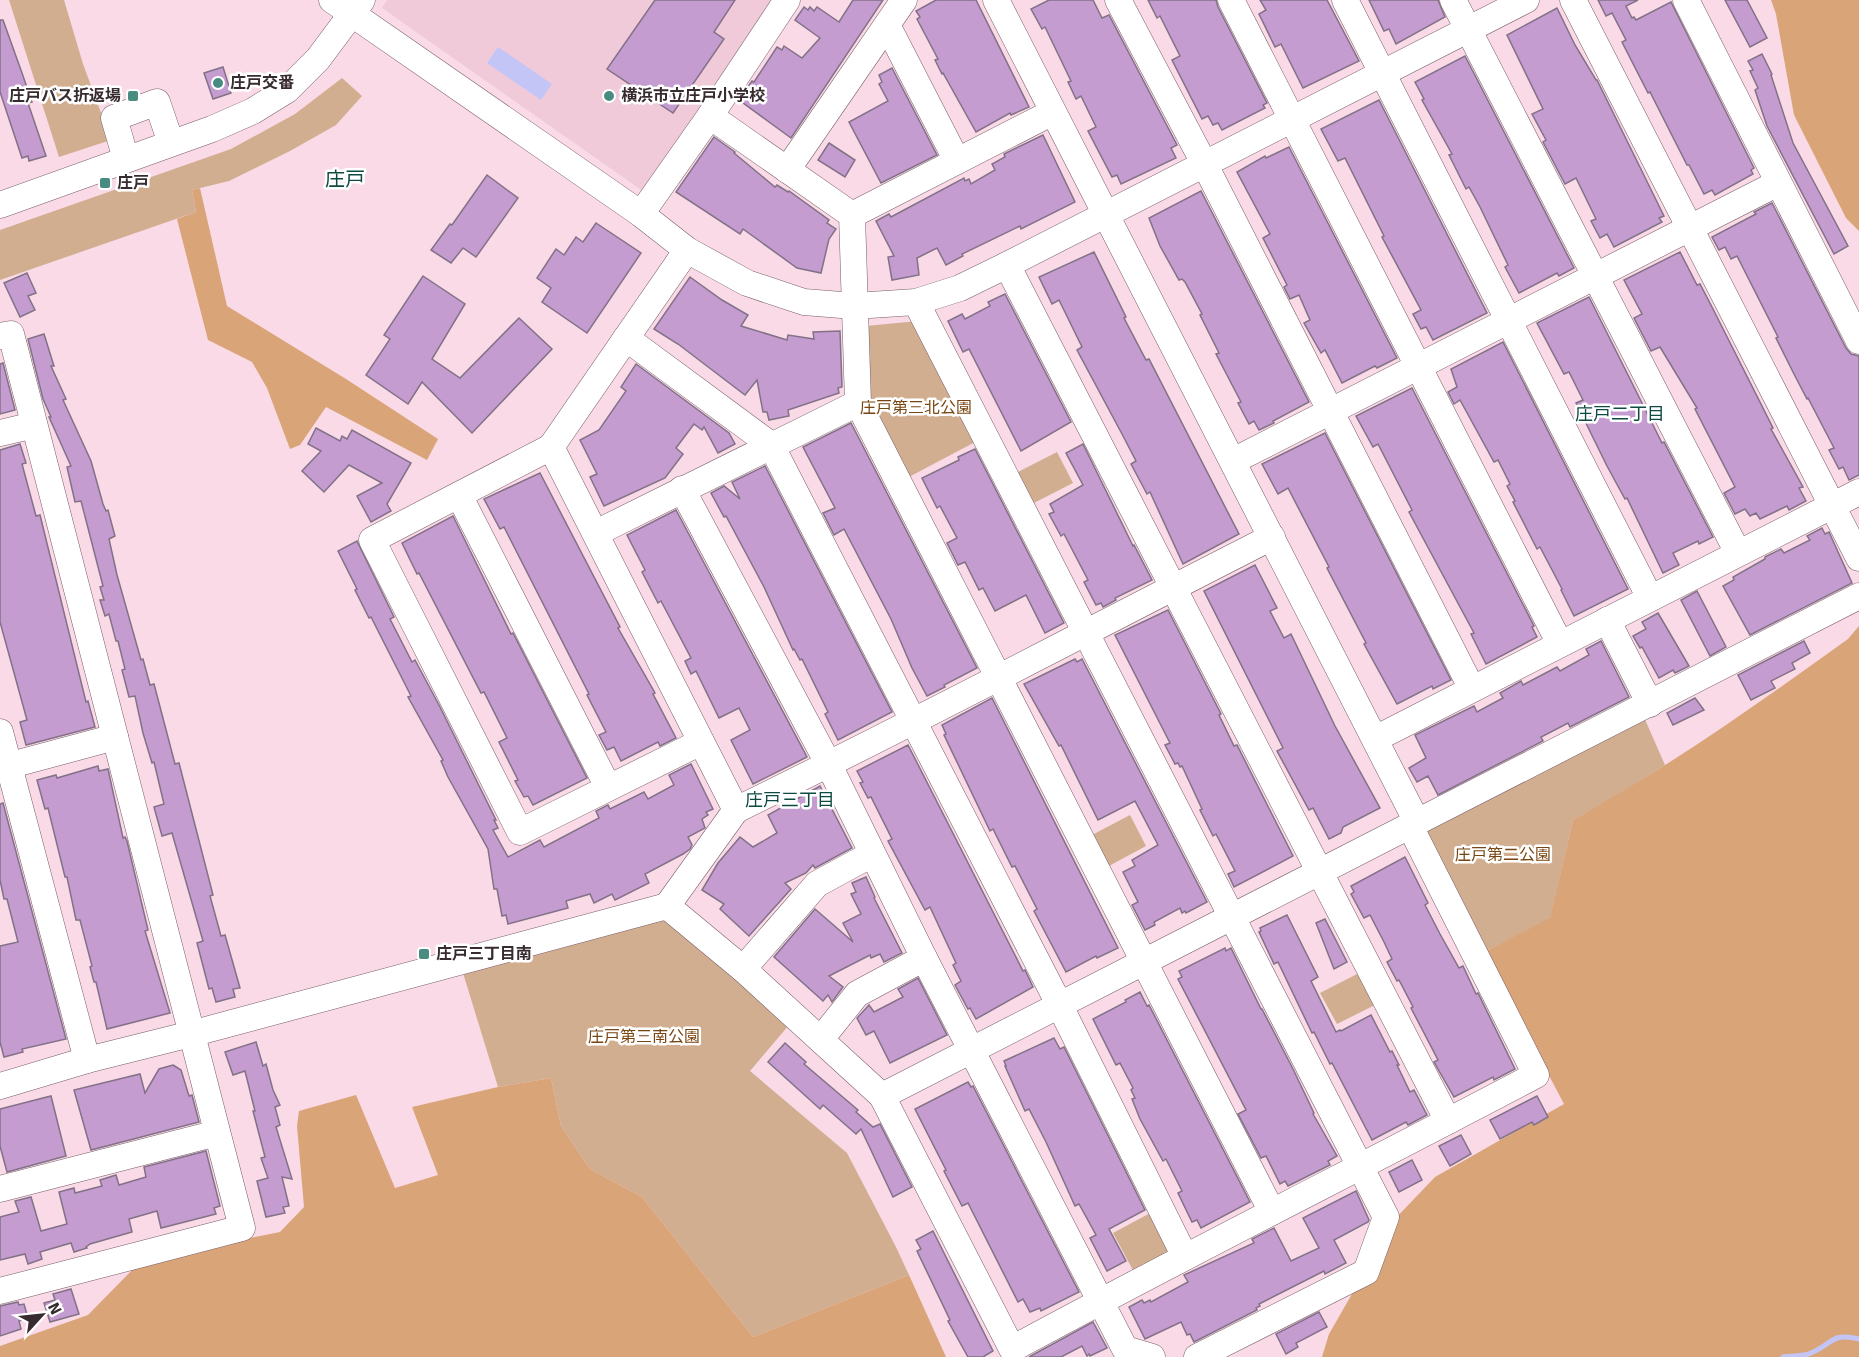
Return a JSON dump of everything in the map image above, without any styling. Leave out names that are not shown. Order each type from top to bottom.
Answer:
[{"type":"street","points":[[641,214],[787,0]]},
{"type":"street","points":[[787,170],[904,0]]},
{"type":"street","points":[[667,906],[742,969],[882,1096],[1012,1349],[1536,1075],[1375,739],[996,0]]},
{"type":"street","points":[[1119,0],[1472,689]]},
{"type":"street","points":[[1231,0],[1560,644]]},
{"type":"street","points":[[1345,0],[1650,598]]},
{"type":"street","points":[[1454,0],[1738,553]]},
{"type":"street","points":[[1,203],[212,129],[252,111],[287,90],[318,58],[349,4],[641,214],[687,250],[747,284],[804,302],[854,306],[916,302],[960,288],[1106,216],[1526,0]]},
{"type":"street","points":[[1574,0],[1859,558]]},
{"type":"street","points":[[1686,0],[1859,341]]},
{"type":"street","points":[[887,25],[957,161]]},
{"type":"street","points":[[126,159],[114,118],[157,102],[171,143]]},
{"type":"street","points":[[852,215],[1053,112]]},
{"type":"street","points":[[710,116],[852,215]]},
{"type":"street","points":[[1233,461],[1595,274],[1778,183]]},
{"type":"street","points":[[852,215],[858,403],[1272,1212]]},
{"type":"street","points":[[687,250],[551,447],[372,540],[520,832],[701,741]]},
{"type":"street","points":[[1007,265],[1448,1121]]},
{"type":"street","points":[[916,302],[1386,1217],[1366,1272],[1197,1357]]},
{"type":"street","points":[[0,336],[11,334],[242,1228],[0,1291]]},
{"type":"street","points":[[626,338],[771,446],[1059,1004],[1185,1257]]},
{"type":"street","points":[[596,533],[858,403]]},
{"type":"street","points":[[0,433],[34,425]]},
{"type":"street","points":[[551,447],[736,810]]},
{"type":"street","points":[[682,489],[829,765],[924,958],[1125,1349],[1152,1357]]},
{"type":"street","points":[[1375,739],[1859,492]]},
{"type":"street","points":[[459,495],[608,788]]},
{"type":"street","points":[[0,1086],[87,1060],[667,906],[736,810],[829,765],[1272,537]]},
{"type":"street","points":[[882,1096],[1859,596]]},
{"type":"street","points":[[1607,620],[1650,704]]},
{"type":"street","points":[[0,732],[4,767],[87,1060]]},
{"type":"street","points":[[4,767],[115,737]]},
{"type":"street","points":[[742,969],[817,884],[872,855]]},
{"type":"street","points":[[821,1039],[857,994],[924,958]]},
{"type":"street","points":[[0,1190],[217,1133]]},
{"type":"shaded area","name":"横浜市立庄戸小学校","points":[[387,0],[776,0],[644,192],[382,8]]},
{"type":"shaded area","points":[[1771,0],[1859,0],[1859,231],[1846,218],[1794,115],[1776,14]]},
{"type":"shaded area","points":[[200,188],[227,306],[438,439],[427,460],[326,407],[300,445],[290,449],[267,388],[252,362],[208,340],[177,219],[196,212],[192,190]]},
{"type":"shaded area","points":[[1859,626],[1859,1357],[1322,1357],[1329,1334],[1352,1294],[1375,1278],[1392,1222],[1435,1177],[1564,1104],[1484,952],[1550,918],[1573,820],[1609,800],[1713,734],[1848,639]]},
{"type":"shaded area","points":[[551,1078],[561,1126],[590,1169],[642,1197],[753,1337],[909,1275],[946,1357],[0,1357],[0,1346],[88,1315],[142,1260],[280,1232],[304,1207],[297,1126],[299,1111],[356,1095],[395,1188],[438,1175],[412,1107],[498,1087]]},
{"type":"green space","points":[[9,0],[64,0],[83,64],[111,140],[59,157]]},
{"type":"green space","points":[[342,78],[362,96],[336,125],[229,181],[192,190],[196,212],[0,280],[0,230],[231,149],[295,114]]},
{"type":"green space","name":"庄戸第三北公園","points":[[918,321],[979,440],[907,478],[870,409],[866,326]]},
{"type":"green space","points":[[1057,452],[1073,483],[1032,504],[1016,473]]},
{"type":"green space","name":"庄戸第二公園","points":[[1643,715],[1665,765],[1620,794],[1573,820],[1550,919],[1484,952],[1425,835],[1429,826]]},
{"type":"green space","points":[[1130,815],[1146,846],[1109,866],[1092,835]]},
{"type":"green space","name":"庄戸第三南公園","points":[[663,919],[789,1025],[750,1071],[847,1153],[909,1275],[753,1337],[642,1197],[590,1169],[561,1126],[551,1078],[498,1087],[463,973]]},
{"type":"green space","points":[[1359,973],[1375,1005],[1337,1024],[1320,993]]},
{"type":"green space","points":[[1154,1211],[1173,1247],[1167,1257],[1135,1274],[1113,1233]]},
{"type":"water","points":[[498,47],[552,84],[541,100],[487,63]]},
{"type":"building","points":[[655,0],[735,0],[714,32],[724,39],[673,113],[607,69]]},
{"type":"building","points":[[853,0],[883,0],[791,138],[739,100],[777,47],[782,50],[784,46],[802,58],[820,38],[795,20],[804,7],[808,10],[810,7],[814,11],[817,7],[839,22]]},
{"type":"building","points":[[936,0],[976,0],[1029,107],[1011,115],[1010,113],[976,132],[942,74],[935,60],[938,59],[917,19],[920,17],[916,11]]},
{"type":"building","points":[[1049,0],[1093,0],[1102,18],[1109,15],[1177,145],[1171,148],[1176,158],[1121,184],[1117,175],[1112,177],[1088,131],[1096,127],[1081,96],[1076,99],[1068,82],[1071,81],[1045,27],[1042,29],[1031,9]]},
{"type":"building","points":[[1148,0],[1216,0],[1267,103],[1263,105],[1265,108],[1222,130],[1218,123],[1213,125],[1208,116],[1202,119],[1172,60],[1180,56],[1160,16],[1157,18]]},
{"type":"building","points":[[1260,0],[1327,0],[1359,61],[1303,88],[1281,44],[1275,47],[1259,14],[1266,10]]},
{"type":"building","points":[[1369,0],[1438,0],[1445,17],[1396,44],[1389,29],[1384,31]]},
{"type":"building","points":[[1598,0],[1638,0],[1626,6],[1632,18],[1636,20],[1671,2],[1754,168],[1751,170],[1753,174],[1715,195],[1712,190],[1704,194],[1622,42],[1626,40],[1612,13],[1606,16]]},
{"type":"building","points":[[1725,0],[1747,0],[1767,38],[1750,47]]},
{"type":"building","points":[[1557,8],[1575,45],[1597,80],[1664,216],[1659,218],[1662,222],[1614,247],[1607,234],[1600,238],[1591,221],[1596,219],[1576,178],[1565,184],[1543,142],[1546,140],[1532,114],[1543,109],[1507,35]]},
{"type":"building","points":[[0,20],[3,20],[32,102],[28,103],[46,156],[29,161],[28,156],[22,158],[0,92]]},
{"type":"building","points":[[1762,54],[1772,74],[1793,143],[1848,246],[1834,254],[1767,126],[1755,90],[1758,88],[1750,71],[1753,70],[1748,61]]},
{"type":"building","points":[[1465,56],[1574,268],[1559,276],[1557,273],[1519,293],[1505,267],[1508,265],[1480,207],[1469,187],[1466,189],[1449,155],[1452,154],[1422,100],[1424,99],[1415,82]]},
{"type":"building","name":"庄戸交番","points":[[223,67],[231,93],[213,99],[204,73]]},
{"type":"building","points":[[892,68],[937,155],[881,183],[849,122],[888,101],[879,84],[882,82],[879,75]]},
{"type":"building","points":[[1379,100],[1487,313],[1433,340],[1426,327],[1421,329],[1413,314],[1421,310],[1382,237],[1384,236],[1345,158],[1338,161],[1321,129]]},
{"type":"building","points":[[1043,135],[1075,202],[1021,229],[1020,226],[962,254],[963,256],[946,265],[937,248],[917,258],[919,275],[892,280],[888,257],[894,256],[876,221],[889,214],[891,217],[964,178],[965,181],[969,179],[971,184],[995,170],[992,164],[1005,157],[1004,154]]},
{"type":"building","points":[[714,137],[775,187],[777,185],[789,191],[829,220],[827,223],[836,229],[829,239],[821,273],[797,268],[743,229],[740,234],[676,192]]},
{"type":"building","points":[[829,143],[855,160],[845,177],[818,160]]},
{"type":"building","points":[[1289,147],[1397,358],[1377,368],[1375,366],[1342,383],[1325,350],[1321,353],[1304,323],[1310,320],[1299,295],[1290,299],[1284,287],[1287,285],[1263,238],[1270,234],[1237,172],[1265,156],[1266,158]]},
{"type":"building","points":[[487,175],[518,198],[476,257],[463,248],[451,263],[431,250],[450,224],[452,225]]},
{"type":"building","points":[[1201,191],[1309,402],[1259,430],[1254,421],[1249,424],[1238,403],[1241,402],[1216,354],[1219,353],[1200,315],[1202,314],[1185,282],[1182,279],[1179,280],[1160,246],[1149,218]]},
{"type":"building","points":[[1772,203],[1846,348],[1851,354],[1859,356],[1859,475],[1849,480],[1843,467],[1839,469],[1829,450],[1834,448],[1795,376],[1737,256],[1731,259],[1725,247],[1719,250],[1712,237]]},
{"type":"building","points":[[596,223],[641,253],[587,333],[542,302],[551,288],[537,278],[556,249],[564,255],[576,237],[583,242]]},
{"type":"building","points":[[1094,252],[1126,317],[1124,318],[1146,360],[1149,359],[1239,534],[1183,564],[1150,492],[1147,494],[1131,464],[1136,461],[1077,350],[1082,347],[1059,300],[1052,304],[1039,277]]},
{"type":"building","points":[[1680,252],[1697,285],[1700,284],[1773,428],[1771,429],[1803,487],[1799,488],[1806,501],[1789,510],[1787,506],[1760,519],[1756,513],[1750,516],[1745,509],[1735,514],[1724,493],[1735,487],[1695,409],[1697,408],[1660,347],[1651,351],[1634,318],[1642,314],[1624,280]]},
{"type":"building","points":[[27,273],[36,293],[28,296],[35,310],[20,317],[4,283]]},
{"type":"building","points":[[423,276],[465,304],[432,359],[460,378],[519,318],[552,349],[472,433],[422,382],[408,404],[366,375],[390,339],[384,335]]},
{"type":"building","points":[[690,277],[748,315],[741,326],[787,340],[788,335],[814,339],[813,332],[840,331],[842,387],[838,388],[839,393],[788,410],[789,416],[769,420],[767,412],[763,412],[757,380],[745,395],[678,344],[654,329]]},
{"type":"building","points":[[1005,294],[1071,422],[1021,451],[969,349],[963,352],[948,321],[962,314],[965,319],[990,306],[988,302]]},
{"type":"building","points":[[1589,297],[1662,443],[1664,442],[1713,537],[1699,544],[1698,541],[1673,553],[1679,565],[1663,573],[1627,498],[1625,499],[1607,466],[1576,403],[1583,400],[1569,372],[1564,374],[1537,323]]},
{"type":"building","points":[[44,334],[54,366],[51,366],[66,399],[63,400],[91,461],[103,504],[106,511],[108,510],[115,536],[109,539],[117,575],[141,660],[143,659],[150,685],[154,684],[175,764],[179,763],[213,895],[210,896],[221,936],[225,935],[240,988],[233,989],[235,997],[216,1002],[212,988],[209,989],[197,943],[203,941],[172,833],[162,836],[154,807],[164,804],[154,762],[152,763],[143,733],[135,696],[129,697],[122,670],[125,669],[109,614],[105,616],[100,600],[104,600],[100,587],[103,586],[81,501],[75,502],[67,467],[71,466],[49,417],[51,417],[43,399],[28,339]]},
{"type":"building","points":[[1503,342],[1628,589],[1574,616],[1540,547],[1537,549],[1513,502],[1515,501],[1507,486],[1510,484],[1498,460],[1494,462],[1460,400],[1454,404],[1448,392],[1457,387],[1451,369]]},
{"type":"building","points":[[3,363],[15,410],[0,414],[0,364]]},
{"type":"building","points":[[636,364],[729,433],[735,444],[718,453],[704,427],[702,430],[694,424],[676,448],[683,454],[665,478],[604,506],[590,477],[597,474],[580,440],[599,430],[626,391],[621,387]]},
{"type":"building","points":[[1412,388],[1534,626],[1532,627],[1537,637],[1486,664],[1471,634],[1474,633],[1409,512],[1412,510],[1378,444],[1373,447],[1356,416]]},
{"type":"building","points":[[851,423],[977,668],[927,696],[891,619],[844,529],[834,535],[823,513],[835,508],[803,447]]},
{"type":"building","points":[[316,428],[340,441],[342,436],[347,439],[352,430],[411,463],[387,504],[391,511],[371,522],[357,496],[382,483],[349,465],[324,492],[302,471],[321,451],[308,444]]},
{"type":"building","points":[[1325,433],[1451,680],[1433,689],[1432,686],[1397,704],[1364,644],[1366,643],[1327,568],[1329,567],[1288,488],[1278,494],[1262,464]]},
{"type":"building","points":[[20,444],[26,463],[22,464],[36,516],[40,515],[86,702],[88,701],[95,727],[26,745],[20,722],[27,720],[0,622],[0,450]]},
{"type":"building","points":[[1083,444],[1152,580],[1115,598],[1116,600],[1103,607],[1101,603],[1096,605],[1084,582],[1088,580],[1064,534],[1061,536],[1049,514],[1054,512],[1050,504],[1083,485],[1066,453]]},
{"type":"building","points":[[975,449],[1064,623],[1045,633],[1026,595],[995,611],[983,588],[979,590],[965,562],[958,565],[947,543],[957,538],[940,506],[937,508],[922,478],[959,460],[958,457]]},
{"type":"building","points":[[765,466],[892,712],[838,740],[825,714],[828,712],[802,659],[800,660],[793,650],[764,587],[711,493],[724,486],[740,499],[732,482]]},
{"type":"building","points":[[540,473],[620,627],[618,628],[655,693],[653,694],[676,738],[660,746],[658,742],[621,761],[614,747],[607,750],[599,735],[606,732],[587,695],[589,694],[504,527],[500,529],[484,499]]},
{"type":"building","points":[[676,510],[807,757],[753,784],[731,740],[750,730],[739,708],[719,718],[696,671],[691,674],[685,661],[691,658],[661,601],[658,603],[642,572],[645,570],[627,535]]},
{"type":"building","points":[[453,516],[511,634],[513,633],[587,778],[533,805],[528,796],[524,797],[515,781],[518,780],[499,742],[507,738],[484,692],[481,693],[402,543]]},
{"type":"building","points":[[1822,528],[1825,534],[1829,532],[1852,583],[1750,635],[1723,586],[1765,557],[1781,549],[1784,553],[1810,540],[1807,536]]},
{"type":"building","points":[[357,541],[394,617],[390,619],[412,662],[415,660],[440,707],[496,820],[494,820],[498,828],[493,830],[508,857],[540,840],[544,847],[599,818],[596,811],[608,805],[610,809],[644,792],[648,799],[674,785],[669,775],[691,764],[713,809],[706,812],[708,815],[702,819],[705,828],[688,837],[692,845],[690,849],[645,874],[649,883],[615,900],[612,894],[594,903],[590,894],[566,901],[568,908],[508,924],[506,915],[502,916],[497,889],[494,889],[488,849],[448,777],[441,761],[443,760],[408,697],[411,696],[371,617],[369,618],[338,551]]},
{"type":"building","points":[[1255,565],[1277,608],[1270,611],[1284,638],[1291,634],[1335,726],[1380,808],[1343,827],[1341,833],[1329,839],[1313,808],[1309,810],[1277,751],[1283,748],[1204,591]]},
{"type":"building","points":[[1697,591],[1726,647],[1710,656],[1681,600]]},
{"type":"building","points":[[1168,610],[1221,714],[1219,715],[1234,746],[1237,745],[1293,856],[1234,887],[1228,874],[1235,871],[1216,834],[1213,836],[1182,766],[1175,764],[1165,745],[1170,743],[1115,635]]},
{"type":"building","points":[[1658,613],[1689,666],[1675,673],[1673,670],[1659,678],[1642,647],[1640,648],[1633,636],[1646,629],[1642,622]]},
{"type":"building","points":[[1601,641],[1629,697],[1570,727],[1568,723],[1541,737],[1543,741],[1438,795],[1428,776],[1417,782],[1409,768],[1426,758],[1415,735],[1474,706],[1477,712],[1503,698],[1500,693],[1521,681],[1523,685],[1557,667],[1560,671],[1589,655],[1586,649]]},
{"type":"building","points":[[1804,641],[1810,653],[1792,663],[1795,669],[1771,681],[1775,688],[1751,700],[1738,675]]},
{"type":"building","points":[[1075,659],[1077,662],[1082,659],[1207,902],[1186,913],[1185,911],[1182,913],[1180,908],[1154,922],[1155,925],[1145,930],[1132,905],[1138,902],[1123,872],[1135,866],[1132,860],[1158,845],[1135,801],[1098,820],[1061,745],[1059,746],[1024,684]]},
{"type":"building","points":[[992,698],[1118,948],[1097,958],[1096,956],[1066,972],[1034,911],[1037,909],[1015,866],[1012,867],[993,829],[990,831],[944,735],[946,734],[942,725]]},
{"type":"building","points":[[1695,698],[1704,710],[1673,725],[1667,713]]},
{"type":"building","points":[[908,745],[1033,987],[976,1019],[955,985],[961,981],[953,965],[956,963],[930,907],[925,910],[888,841],[892,839],[871,797],[868,798],[860,783],[863,782],[857,771]]},
{"type":"building","points":[[98,766],[99,771],[108,769],[123,838],[125,837],[127,841],[148,930],[145,931],[170,1013],[107,1029],[80,920],[76,920],[48,808],[45,809],[37,780],[56,775],[57,778]]},
{"type":"building","points":[[820,786],[852,848],[815,868],[813,865],[806,873],[785,883],[791,889],[749,936],[720,909],[724,904],[702,890],[718,863],[740,837],[753,847],[777,833],[768,815]]},
{"type":"building","points":[[3,803],[66,1039],[22,1049],[23,1052],[4,1057],[0,1042],[0,946],[18,942],[0,880],[0,804]]},
{"type":"building","points":[[1405,857],[1428,903],[1425,905],[1440,934],[1459,968],[1463,966],[1476,994],[1478,993],[1515,1069],[1494,1080],[1493,1077],[1454,1097],[1434,1062],[1438,1060],[1411,1008],[1413,1007],[1387,962],[1392,959],[1384,942],[1370,915],[1364,918],[1351,894],[1354,892],[1351,886]]},
{"type":"building","points":[[866,877],[902,953],[884,962],[880,954],[871,958],[870,955],[829,976],[843,987],[832,1002],[828,995],[823,1001],[774,957],[815,909],[853,942],[843,923],[861,914],[851,894],[856,892],[852,883]]},
{"type":"building","points":[[1287,915],[1318,977],[1311,981],[1336,1032],[1371,1015],[1390,1052],[1392,1051],[1410,1092],[1414,1090],[1427,1115],[1408,1125],[1406,1122],[1372,1140],[1332,1063],[1330,1064],[1314,1032],[1312,1033],[1278,962],[1274,964],[1259,932],[1260,928]]},
{"type":"building","points":[[1325,919],[1347,962],[1334,969],[1316,923]]},
{"type":"building","points":[[1225,948],[1226,951],[1231,948],[1293,1069],[1313,1114],[1337,1156],[1328,1161],[1330,1165],[1288,1186],[1285,1181],[1280,1184],[1266,1156],[1261,1158],[1238,1114],[1246,1110],[1178,979],[1182,977],[1179,971]]},
{"type":"building","points":[[918,978],[947,1035],[890,1063],[874,1031],[866,1035],[857,1018],[869,1005],[874,1012],[903,997],[898,989]]},
{"type":"building","points":[[1140,992],[1147,1006],[1149,1005],[1250,1202],[1201,1228],[1197,1220],[1192,1222],[1178,1193],[1182,1191],[1166,1159],[1163,1161],[1140,1119],[1132,1099],[1135,1098],[1131,1090],[1133,1088],[1120,1063],[1116,1065],[1093,1019]]},
{"type":"building","points":[[1054,1038],[1060,1049],[1064,1047],[1145,1210],[1109,1229],[1126,1261],[1107,1271],[1090,1238],[1096,1235],[1079,1204],[1075,1206],[1046,1142],[1029,1109],[1025,1111],[1005,1066],[1004,1061]]},
{"type":"building","points":[[256,1042],[263,1066],[266,1064],[280,1105],[275,1107],[280,1125],[276,1127],[292,1179],[282,1177],[289,1206],[283,1207],[285,1213],[266,1217],[257,1181],[268,1178],[261,1158],[265,1157],[253,1111],[255,1111],[245,1071],[233,1075],[225,1052]]},
{"type":"building","points":[[785,1043],[806,1062],[804,1064],[858,1110],[856,1112],[873,1127],[880,1124],[912,1187],[893,1197],[861,1129],[856,1134],[823,1105],[820,1109],[768,1062]]},
{"type":"building","points":[[173,1065],[181,1070],[189,1096],[192,1095],[199,1122],[91,1150],[74,1090],[140,1074],[145,1093],[159,1069]]},
{"type":"building","points":[[968,1082],[971,1087],[973,1086],[1079,1292],[1041,1311],[1040,1308],[1030,1312],[1023,1299],[1018,1302],[968,1203],[962,1206],[915,1109]]},
{"type":"building","points":[[51,1096],[66,1156],[7,1172],[0,1146],[0,1109]]},
{"type":"building","points":[[1537,1096],[1548,1117],[1534,1125],[1532,1122],[1500,1139],[1490,1120]]},
{"type":"building","points":[[1461,1135],[1471,1154],[1450,1166],[1439,1146]]},
{"type":"building","points":[[206,1151],[220,1206],[214,1208],[216,1214],[161,1228],[157,1211],[129,1219],[132,1232],[90,1244],[87,1248],[74,1252],[71,1243],[40,1252],[42,1259],[28,1264],[25,1254],[0,1260],[0,1217],[19,1212],[15,1201],[31,1197],[41,1231],[67,1224],[59,1192],[74,1188],[75,1193],[102,1186],[100,1180],[116,1175],[119,1185],[146,1177],[144,1167]]},
{"type":"building","points":[[1412,1160],[1422,1180],[1399,1192],[1389,1172]]},
{"type":"building","points":[[1356,1191],[1369,1220],[1334,1240],[1346,1263],[1325,1274],[1324,1271],[1259,1304],[1257,1310],[1194,1342],[1190,1334],[1187,1335],[1181,1322],[1145,1339],[1129,1307],[1142,1300],[1144,1303],[1150,1300],[1151,1302],[1188,1282],[1184,1275],[1254,1243],[1252,1239],[1274,1228],[1291,1261],[1319,1248],[1303,1218]]},
{"type":"building","points":[[933,1231],[993,1351],[983,1357],[968,1357],[948,1321],[950,1320],[917,1251],[921,1249],[916,1240]]},
{"type":"building","points":[[71,1289],[79,1314],[50,1322],[44,1303],[55,1300],[53,1294]]},
{"type":"building","points":[[18,1302],[19,1305],[24,1304],[28,1318],[19,1321],[21,1329],[0,1336],[0,1306]]},
{"type":"building","points":[[1319,1312],[1327,1327],[1296,1343],[1298,1347],[1286,1354],[1276,1334]]},
{"type":"building","points":[[1093,1322],[1107,1348],[1090,1356],[1089,1354],[1087,1356],[1082,1346],[1061,1357],[1029,1357]]},
{"type":"waterway","points":[[1783,1357],[1808,1354],[1837,1338],[1859,1339]]},
{"type":"place","name":"庄戸交番","points":[[218,83]]},
{"type":"place","name":"庄戸バス折返場","points":[[133,96]]},
{"type":"place","name":"横浜市立庄戸小学校","points":[[609,96]]},
{"type":"place","name":"庄戸","points":[[105,183]]},
{"type":"place","name":"庄戸三丁目南","points":[[424,954]]},
{"type":"district","name":"庄戸","points":[[345,179]]},
{"type":"district","name":"庄戸二丁目","points":[[1620,414]]},
{"type":"district","name":"庄戸三丁目","points":[[790,800]]}]
